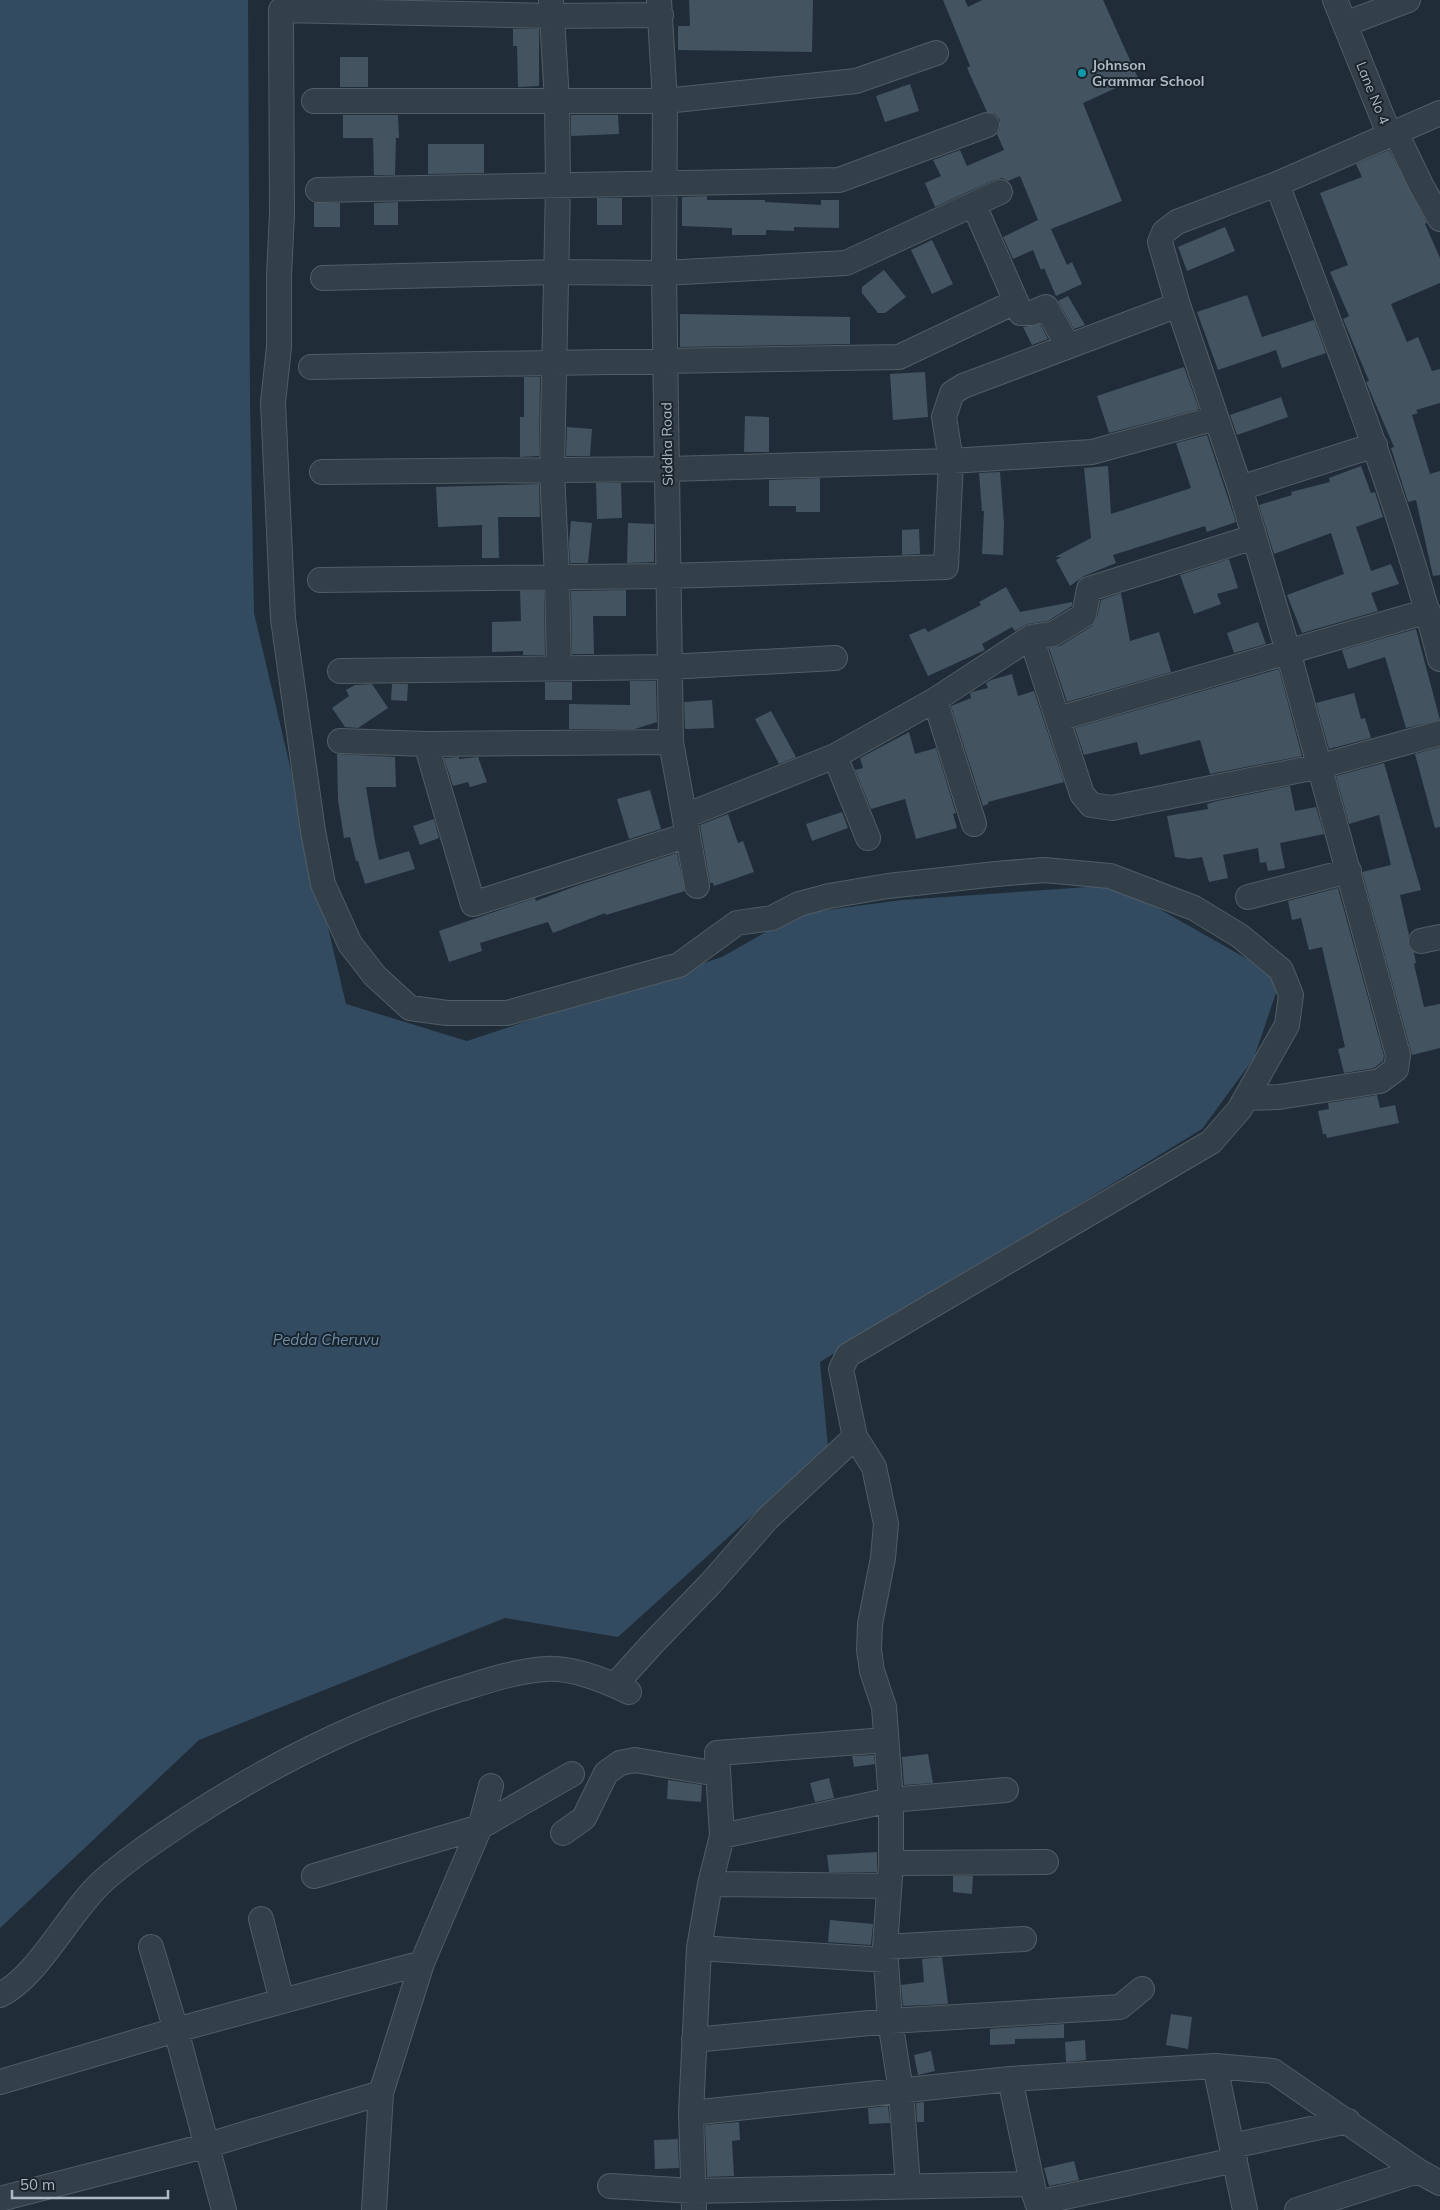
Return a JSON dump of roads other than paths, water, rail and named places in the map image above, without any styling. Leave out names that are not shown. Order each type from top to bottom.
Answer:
[{"type":"street","name":"Lane No 4","points":[[1335,0],[1393,134],[1440,113]]},
{"type":"street","points":[[1345,24],[1408,0]]},
{"type":"street","points":[[660,8],[275,5],[282,214],[279,275],[279,347],[273,402],[283,620],[313,831],[323,884],[350,944],[375,976],[410,1008],[447,1013],[507,1013],[679,965],[737,923],[772,918],[799,904],[829,896],[888,886],[1044,870],[1110,876],[1194,908],[1240,936],[1281,970],[1291,995],[1287,1025],[1239,1110],[1211,1142],[848,1355],[841,1369],[855,1437],[874,1467],[886,1524],[883,1558],[870,1624],[869,1650],[872,1671],[884,1706],[890,1800],[890,1875],[885,1953],[890,2021],[900,2091],[908,2186]]},
{"type":"street","points":[[551,8],[557,101],[558,186],[552,471],[559,668]]},
{"type":"street","name":"Siddha Road","points":[[660,8],[665,100],[664,273],[668,469],[668,667],[671,742],[697,886]]},
{"type":"street","points":[[314,101],[665,100],[856,81],[936,53]]},
{"type":"street","points":[[318,190],[839,180],[987,125]]},
{"type":"street","points":[[1246,1098],[1279,1097],[1380,1081],[1396,1069],[1398,1054],[1321,766],[1288,651],[1240,488],[1178,305],[1160,242],[1164,232],[1177,222],[1277,184],[1393,134],[1440,219]]},
{"type":"street","points":[[1277,184],[1375,445],[1428,611],[1440,659]]},
{"type":"street","points":[[323,278],[556,272],[664,273],[846,264],[1000,192]]},
{"type":"street","points":[[974,205],[1021,313],[1032,313],[1046,307],[1068,346]]},
{"type":"street","points":[[312,366],[898,357],[1015,302]]},
{"type":"street","points":[[320,580],[668,576],[946,567],[951,461],[944,417],[952,393],[963,386],[1178,305]]},
{"type":"street","points":[[322,472],[668,469],[951,461],[1092,452],[1216,418]]},
{"type":"street","points":[[1240,488],[1375,445]]},
{"type":"street","points":[[426,744],[473,904],[687,825],[835,756],[935,700],[1030,637],[1053,634],[1084,616],[1089,589],[1254,537]]},
{"type":"street","points":[[1058,719],[1428,611]]},
{"type":"street","points":[[1030,637],[1082,794],[1091,805],[1112,808],[1321,766],[1440,733]]},
{"type":"street","points":[[340,671],[668,667],[835,658]]},
{"type":"street","points":[[935,700],[974,824]]},
{"type":"street","points":[[340,741],[426,744],[671,742]]},
{"type":"street","points":[[835,756],[868,838]]},
{"type":"street","points":[[1248,897],[1349,871]]},
{"type":"street","points":[[0,1995],[9,1990],[32,1968],[101,1883],[132,1856],[231,1791],[314,1746],[405,1706],[489,1680],[548,1669],[594,1676],[622,1688],[653,1642],[711,1583],[767,1519],[855,1437]]},
{"type":"street","points":[[693,2200],[691,2112],[698,1948],[710,1884],[722,1836],[717,1753],[885,1740]]},
{"type":"street","points":[[563,1833],[584,1818],[606,1773],[620,1763],[635,1760],[718,1774]]},
{"type":"street","points":[[314,1876],[480,1827],[572,1774]]},
{"type":"street","points":[[374,2210],[381,2093],[422,1963],[480,1827],[491,1786]]},
{"type":"street","points":[[722,1836],[890,1800],[1006,1790]]},
{"type":"street","points":[[710,1884],[890,1875],[1046,1862]]},
{"type":"street","points":[[261,1919],[282,2001]]},
{"type":"street","points":[[698,1948],[885,1953],[1024,1939]]},
{"type":"street","points":[[150,1947],[176,2030],[224,2210]]},
{"type":"street","points":[[0,2082],[176,2030],[422,1963]]},
{"type":"street","points":[[694,2040],[890,2021],[1120,2007],[1142,1989]]},
{"type":"street","points":[[691,2112],[1010,2079],[1215,2066],[1274,2070],[1418,2171],[1440,2183]]},
{"type":"street","points":[[1215,2066],[1245,2210]]},
{"type":"street","points":[[1010,2079],[1036,2199]]},
{"type":"street","points":[[2,2191],[206,2146],[381,2093]]},
{"type":"street","points":[[610,2186],[693,2200],[908,2186],[1036,2199],[1234,2153],[1348,2121]]},
{"type":"street","points":[[1297,2210],[1418,2171]]},
{"type":"water","name":"Pedda Cheruvu","points":[[0,0],[248,0],[250,403],[254,613],[346,1004],[467,1041],[722,957],[797,914],[902,900],[1117,885],[1281,978],[1254,1058],[1202,1129],[820,1362],[828,1447],[618,1637],[505,1618],[199,1740],[0,1928]]},
{"type":"place","name":"Johnson Grammar School","points":[[1082,73]]}]
